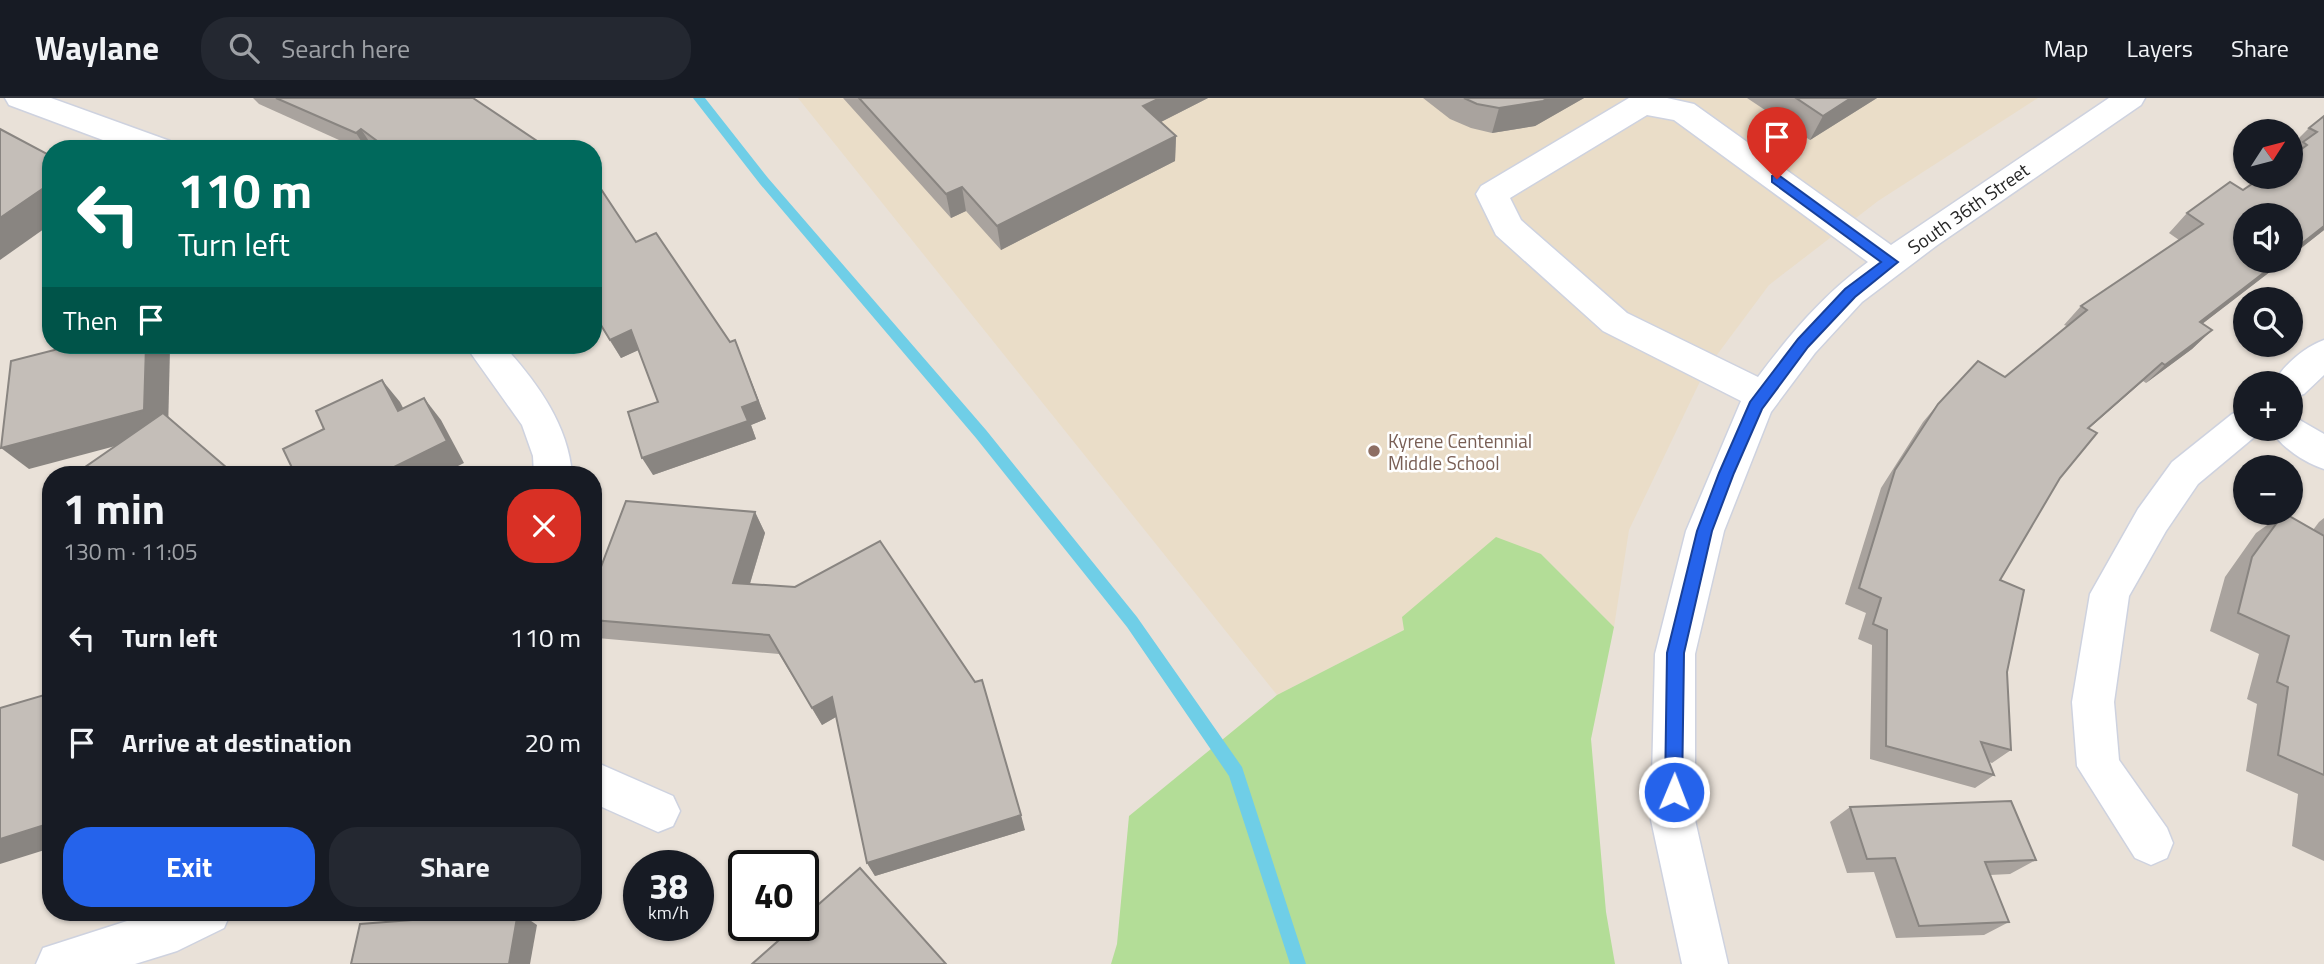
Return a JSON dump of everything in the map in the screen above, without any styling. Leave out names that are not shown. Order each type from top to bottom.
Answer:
[{"type":"street","points":[[0,102],[6,98]]},
{"type":"street","points":[[20,98],[134,140]]},
{"type":"street","name":"South 36th Street","points":[[1705,964],[1673,820],[1675,653],[1704,531],[1756,406],[1803,343],[1841,303],[1891,262],[2130,98]]},
{"type":"street","points":[[1764,396],[1615,321],[1508,226],[1492,194],[1642,104],[1684,111],[1891,262]]},
{"type":"street","points":[[490,354],[520,387],[553,457],[553,466]]},
{"type":"street","points":[[2303,373],[2324,354]]},
{"type":"street","points":[[2151,843],[2098,766],[2093,702],[2110,594],[2152,520],[2185,473],[2233,434]]},
{"type":"street","points":[[2303,439],[2324,454]]},
{"type":"street","points":[[602,785],[658,811]]},
{"type":"street","points":[[59,964],[177,928],[191,921]]},
{"type":"shaded area","name":"Kyrene Centennial Middle School","points":[[798,98],[2038,98],[1878,201],[1769,285],[1705,371],[1629,530],[1614,627],[1541,554],[1404,630],[1277,695]]},
{"type":"green space","points":[[1496,537],[1541,554],[1614,627],[1591,739],[1606,912],[1615,964],[1111,964],[1117,944],[1129,816],[1277,695],[1404,630],[1402,617]]},
{"type":"building","points":[[276,98],[473,98],[536,140],[376,140],[361,129],[356,133]]},
{"type":"building","points":[[859,98],[1160,98],[1143,106],[1176,136],[997,226],[962,187],[946,194]]},
{"type":"building","points":[[1464,98],[1549,98],[1499,108],[1477,104]]},
{"type":"building","points":[[1796,98],[1851,98],[1823,116]]},
{"type":"building","points":[[2324,116],[2324,226],[2303,243],[2303,203],[2233,203],[2233,273],[2263,273],[2245,287],[2233,287],[2233,297],[2200,322],[2212,330],[2165,365],[2162,363],[2088,428],[2097,433],[2060,478],[2000,580],[2024,590],[2007,672],[2011,750],[1981,742],[1994,775],[1886,746],[1887,630],[1873,624],[1881,598],[1859,588],[1895,470],[1938,404],[1978,361],[2005,377],[2087,310],[2081,306],[2203,224],[2187,213],[2230,182],[2233,189],[2243,190],[2303,189],[2303,148],[2307,145],[2303,142],[2317,132],[2309,128]]},
{"type":"building","points":[[0,129],[42,151],[42,189],[0,218]]},
{"type":"building","points":[[602,191],[636,242],[656,233],[730,342],[735,340],[758,401],[742,407],[748,421],[642,458],[628,412],[658,402],[631,330],[610,340],[602,327]]},
{"type":"building","points":[[42,353],[146,354],[144,410],[1,448],[11,361]]},
{"type":"building","points":[[382,380],[398,411],[424,398],[447,441],[396,466],[291,466],[283,449],[324,429],[316,411]]},
{"type":"building","points":[[163,413],[225,466],[87,466]]},
{"type":"building","points":[[626,501],[755,512],[733,583],[795,587],[880,541],[975,682],[982,680],[1021,815],[867,863],[832,697],[812,708],[769,635],[602,621],[602,564]]},
{"type":"building","points":[[2303,524],[2324,536],[2324,775],[2278,755],[2288,687],[2277,682],[2289,636],[2238,613],[2252,557],[2275,525]]},
{"type":"building","points":[[42,696],[42,826],[0,839],[0,708]]},
{"type":"building","points":[[2011,801],[2036,860],[1985,862],[2009,922],[1919,926],[1895,858],[1867,859],[1850,807]]},
{"type":"building","points":[[860,868],[946,964],[752,964],[778,941],[819,941],[819,904]]},
{"type":"building","points":[[400,921],[516,921],[509,964],[351,964],[360,924]]},
{"type":"waterway","points":[[699,98],[764,181],[981,434],[1132,622],[1236,772],[1298,964]]},
{"type":"place","name":"Kyrene Centennial Middle School","points":[[1374,451]]},
{"type":"route","points":[[1674,792],[1675,653],[1704,531],[1727,473],[1756,406],[1803,343],[1850,293],[1891,262],[1777,179]]}]
